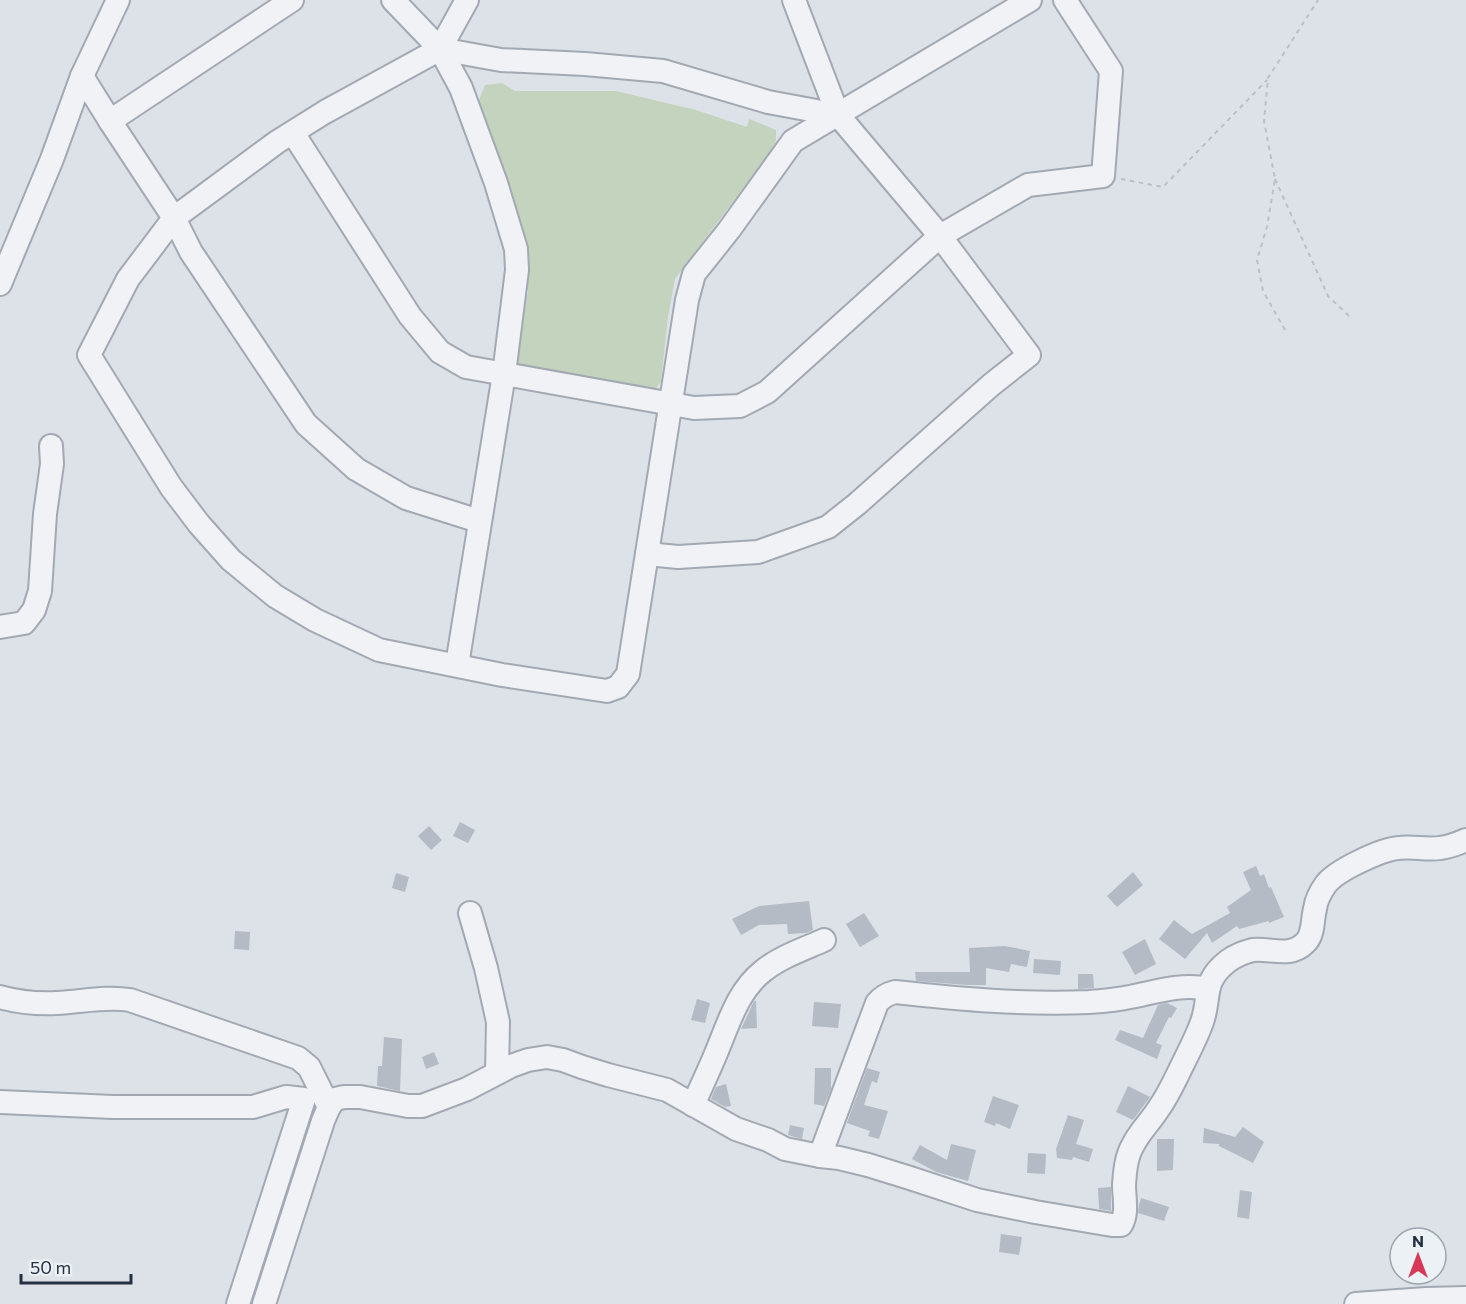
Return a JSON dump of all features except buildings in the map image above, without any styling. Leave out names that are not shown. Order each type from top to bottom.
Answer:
[{"type":"street","points":[[0,284],[52,159],[82,76],[118,0]]},
{"type":"street","points":[[110,121],[292,0]]},
{"type":"street","points":[[393,0],[440,49],[461,88],[496,183],[516,249],[517,270],[504,374],[457,665]]},
{"type":"street","points":[[467,0],[440,49],[325,112],[277,142],[174,218],[128,279],[89,355],[171,488],[231,560],[275,596],[315,620],[379,650],[502,675],[607,691],[618,687],[628,674],[687,300],[694,274],[794,141],[1030,0]]},
{"type":"street","points":[[647,554],[678,557],[758,552],[828,527],[991,385],[1029,355],[940,236],[838,115],[794,0]]},
{"type":"street","points":[[293,133],[410,316],[440,352],[466,367],[670,405],[694,408],[740,406],[767,392],[940,236],[1028,185],[1103,176],[1111,71],[1065,0]]},
{"type":"street","points":[[440,49],[501,60],[663,71],[768,102],[838,115]]},
{"type":"street","points":[[82,76],[174,218],[191,252],[306,424],[356,469],[406,498],[479,521]]},
{"type":"street","points":[[0,627],[24,622],[33,610],[40,591],[45,514],[52,465],[51,446]]},
{"type":"street","points":[[264,1304],[329,1107],[335,1099],[360,1097],[408,1106],[422,1106],[467,1089],[528,1060],[547,1057],[667,1090],[736,1129],[768,1140],[785,1149],[868,1165],[977,1200],[1035,1212],[1121,1225],[1125,1219],[1124,1183],[1128,1154],[1162,1103],[1195,1041],[1203,1020],[1210,981],[1217,972],[1227,961],[1251,950],[1282,952],[1295,950],[1305,943],[1310,936],[1315,907],[1322,891],[1329,881],[1341,871],[1388,850],[1438,848],[1466,840]]},
{"type":"street","points":[[470,913],[486,968],[498,1022],[497,1073]]},
{"type":"street","points":[[693,1105],[731,1016],[746,987],[764,970],[824,940]]},
{"type":"street","points":[[820,1156],[877,1003],[888,994],[895,992],[998,1001],[1088,1002],[1127,998],[1181,987],[1197,986],[1208,989]]},
{"type":"street","points":[[0,997],[37,1003],[118,998],[129,1000],[298,1058],[309,1067],[329,1107]]},
{"type":"street","points":[[0,1102],[113,1107],[253,1107],[286,1097],[304,1099],[238,1304]]},
{"type":"street","points":[[1356,1304],[1466,1298]]},
{"type":"path","points":[[1103,176],[1163,187],[1268,78],[1318,0]]},
{"type":"path","points":[[1268,78],[1264,121],[1275,179],[1328,296],[1350,317]]},
{"type":"path","points":[[1275,179],[1267,227],[1257,260],[1263,291],[1285,330]]},
{"type":"green space","points":[[502,83],[515,91],[616,91],[696,110],[747,127],[749,119],[776,130],[776,141],[771,151],[675,279],[661,381],[655,390],[521,370],[515,358],[528,292],[527,242],[484,123],[479,100],[485,85]]}]
